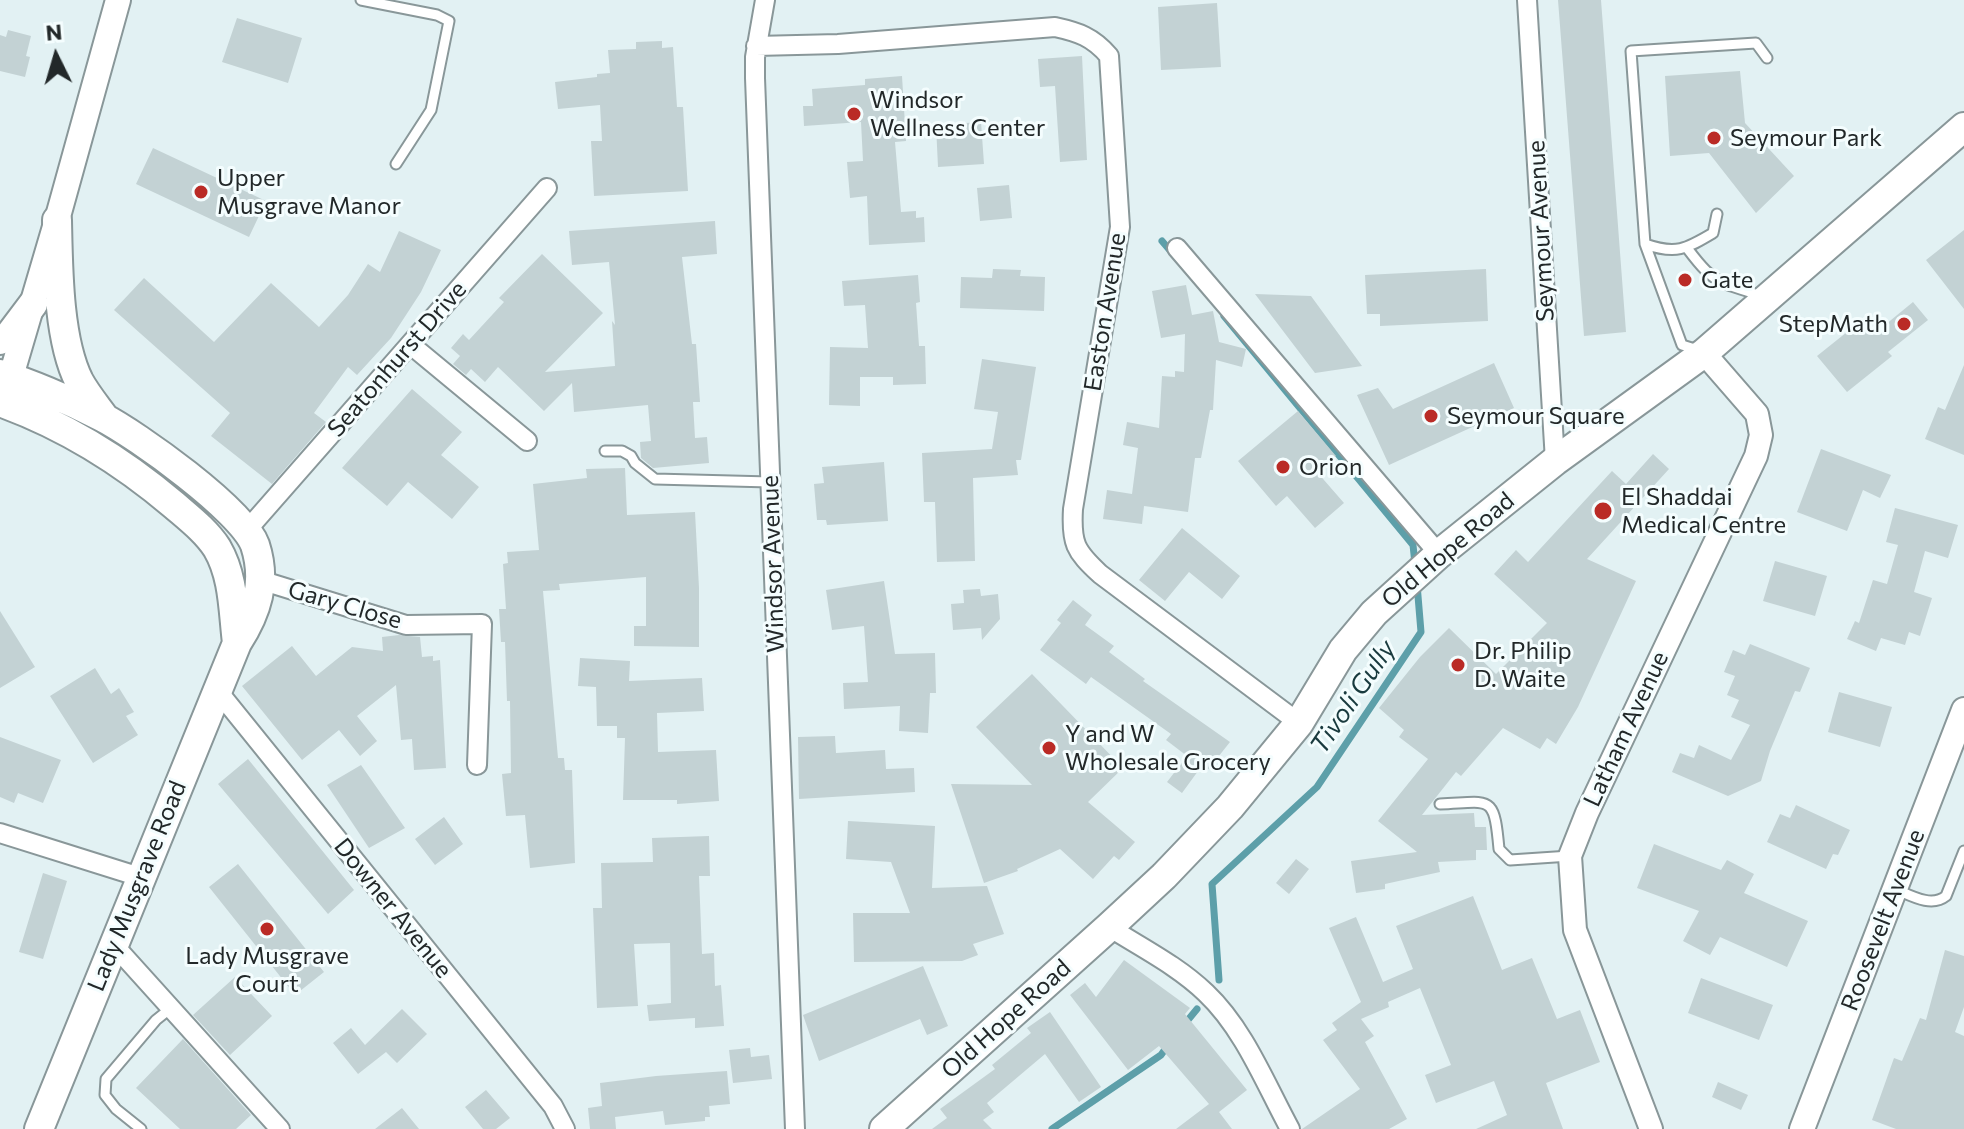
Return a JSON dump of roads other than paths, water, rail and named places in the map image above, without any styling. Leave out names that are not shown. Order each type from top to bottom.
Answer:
[{"type":"main road","points":[[3,389],[33,304],[118,0]]},
{"type":"main road","name":"Old Hope Road","points":[[884,1129],[1164,876],[1230,807],[1299,723],[1343,650],[1374,613],[1439,554],[1555,461],[1704,353],[1964,127]]},
{"type":"main road","points":[[57,220],[58,272],[71,360],[79,381],[104,418]]},
{"type":"main road","points":[[0,340],[8,337],[33,304]]},
{"type":"main road","name":"Lady Musgrave Road","points":[[3,389],[57,396],[104,418],[180,470],[217,499],[247,530],[255,545],[260,580],[256,611],[237,643],[217,690],[39,1129]]},
{"type":"main road","name":"Lady Musgrave Road","points":[[3,389],[56,426],[119,463],[159,492],[206,534],[226,567],[232,589],[237,643]]},
{"type":"main road","name":"Roosevelt Avenue","points":[[1802,1129],[1964,710]]},
{"type":"street","name":"Windsor Avenue","points":[[765,0],[756,46],[755,78],[795,1129]]},
{"type":"street","name":"Seymour Avenue","points":[[1527,0],[1555,461]]},
{"type":"street","name":"Easton Avenue","points":[[756,46],[838,44],[1055,27],[1080,32],[1098,42],[1109,56],[1120,227],[1071,533],[1078,554],[1100,574],[1299,723]]},
{"type":"street","name":"Seatonhurst Drive","points":[[247,530],[547,188]]},
{"type":"street","points":[[1177,248],[1439,554]]},
{"type":"street","points":[[411,345],[527,441]]},
{"type":"street","name":"Latham Avenue","points":[[1651,1129],[1575,930],[1570,856],[1587,813],[1756,456],[1761,435],[1757,414],[1704,353]]},
{"type":"street","name":"Gary Close","points":[[260,580],[406,625],[482,624],[477,765]]},
{"type":"street","name":"Downer Avenue","points":[[217,690],[553,1106],[565,1129]]},
{"type":"street","points":[[0,833],[140,877]]},
{"type":"street","points":[[1109,927],[1181,972],[1207,994],[1233,1023],[1290,1129]]},
{"type":"street","points":[[113,944],[280,1129]]},
{"type":"lane","points":[[361,0],[437,15],[449,21],[431,110],[396,164]]},
{"type":"lane","points":[[1704,353],[1682,345],[1645,244],[1631,51],[1756,43],[1767,58]]},
{"type":"lane","points":[[1645,244],[1667,252],[1687,248],[1713,233],[1717,214]]},
{"type":"lane","points":[[1687,248],[1702,269],[1720,282],[1734,288],[1745,288],[1764,298]]},
{"type":"lane","points":[[605,451],[622,451],[631,456],[655,479],[770,482]]},
{"type":"lane","points":[[1440,804],[1485,802],[1493,807],[1499,849],[1510,860],[1570,856]]},
{"type":"lane","points":[[1895,889],[1930,902],[1940,900],[1946,896],[1964,851]]},
{"type":"lane","points":[[141,1129],[116,1109],[105,1095],[106,1079],[156,1020],[171,1008]]},
{"type":"waterway","name":"Tivoli Gully","points":[[1162,241],[1173,254]]},
{"type":"waterway","name":"Tivoli Gully","points":[[1224,316],[1413,545],[1415,564]]},
{"type":"waterway","name":"Tivoli Gully","points":[[1219,980],[1212,884],[1317,787],[1421,632],[1417,584]]},
{"type":"waterway","name":"Tivoli Gully","points":[[1183,1026],[1197,1009]]},
{"type":"waterway","name":"Tivoli Gully","points":[[1052,1129],[1161,1055],[1168,1045]]},
{"type":"place","name":"Windsor Wellness Center","points":[[854,114]]},
{"type":"place","name":"Seymour Park","points":[[1714,138]]},
{"type":"place","name":"Upper Musgrave Manor","points":[[201,192]]},
{"type":"place","name":"Gate","points":[[1685,280]]},
{"type":"place","name":"StepMath","points":[[1904,324]]},
{"type":"place","name":"Seymour Square","points":[[1431,416]]},
{"type":"place","name":"Orion","points":[[1283,467]]},
{"type":"place","name":"El Shaddai Medical Centre","points":[[1603,511]]},
{"type":"place","name":"Dr. Philip D. Waite","points":[[1458,665]]},
{"type":"place","name":"Y and W Wholesale Grocery","points":[[1049,748]]},
{"type":"place","name":"Lady Musgrave Court","points":[[267,929]]}]
